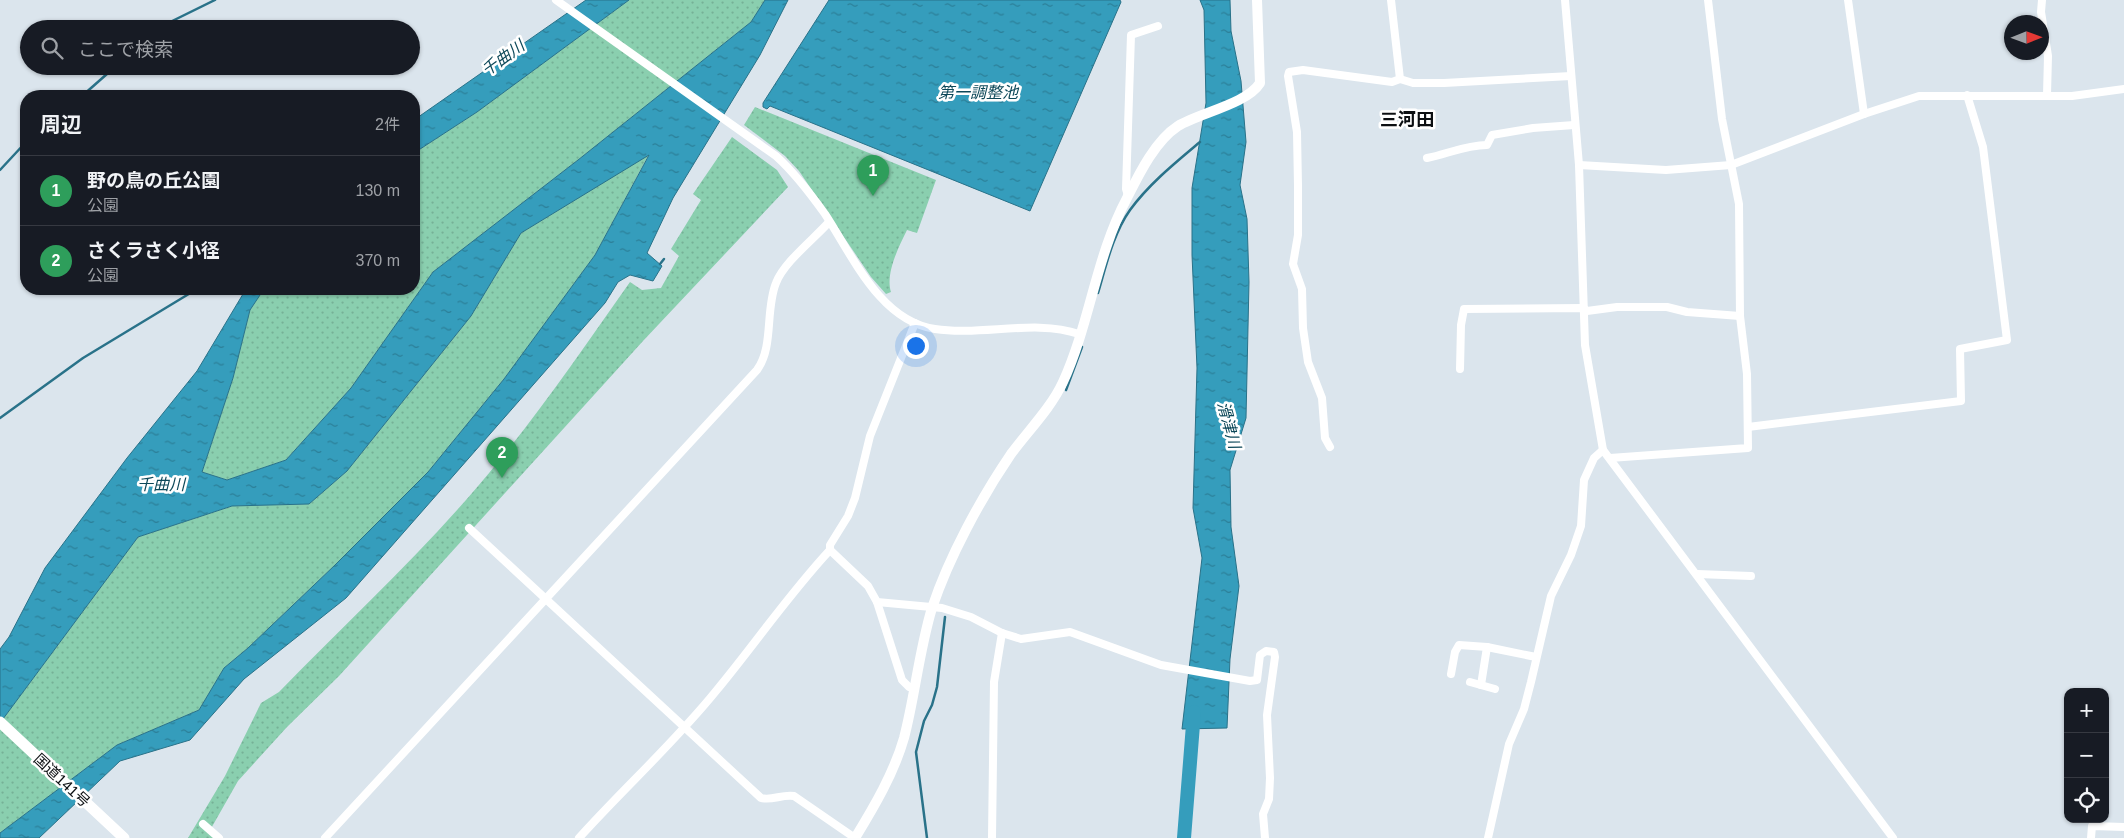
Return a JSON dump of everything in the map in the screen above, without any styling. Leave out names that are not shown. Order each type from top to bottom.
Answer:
[{"type":"highway","name":"国道141号","points":[[0,722],[124,838]]},
{"type":"main road","points":[[855,838],[890,775],[897,756],[932,608],[954,557],[979,509],[1010,457],[1062,384],[1106,244],[1128,196],[1161,144],[1177,127],[1243,97],[1260,83],[1257,0]]},
{"type":"street","points":[[556,0],[732,123],[787,166],[883,299],[915,323],[934,329],[952,330],[1048,327],[1079,334]]},
{"type":"street","points":[[1391,0],[1400,80]]},
{"type":"street","points":[[1565,0],[1574,125],[1579,166],[1585,345],[1603,450],[1893,838]]},
{"type":"street","points":[[1610,458],[1748,448],[1747,374],[1740,316],[1739,204],[1721,108],[1708,0]]},
{"type":"street","points":[[1848,0],[1864,114]]},
{"type":"street","points":[[2042,0],[2040,12],[2048,56],[2046,95]]},
{"type":"street","points":[[1128,196],[1126,189],[1131,35],[1158,26]]},
{"type":"street","points":[[1330,447],[1325,438],[1322,398],[1308,362],[1303,328],[1302,289],[1293,264],[1298,227],[1297,132],[1288,76],[1289,72],[1292,70],[1303,70],[1346,74],[1392,82],[1400,80],[1444,84],[1571,76]]},
{"type":"street","points":[[1579,166],[1666,170],[1731,165],[1864,114],[1919,96],[2072,96],[2124,89]]},
{"type":"street","points":[[1748,427],[1961,401],[1960,349],[2007,340],[1983,147],[1967,95]]},
{"type":"street","points":[[1426,158],[1446,154],[1472,145],[1487,144],[1492,135],[1533,128],[1574,125]]},
{"type":"street","points":[[325,838],[757,370],[764,359],[771,303],[778,277],[829,222]]},
{"type":"street","points":[[1460,369],[1460,324],[1464,308],[1584,308],[1587,311],[1617,307],[1667,307],[1687,312],[1740,316]]},
{"type":"street","points":[[580,838],[686,727],[746,655],[782,605],[807,579],[830,550],[830,545],[848,516],[855,498],[870,436],[915,323]]},
{"type":"street","points":[[1488,838],[1509,744],[1524,709],[1551,596],[1571,555],[1581,526],[1583,489],[1587,473],[1597,453],[1603,450]]},
{"type":"street","points":[[468,528],[761,798],[767,799],[787,794],[794,796],[855,838]]},
{"type":"street","points":[[830,550],[868,586],[876,602],[902,680],[909,687],[914,688]]},
{"type":"street","points":[[1697,574],[1751,576]]},
{"type":"street","points":[[876,602],[942,608],[971,617],[1002,633],[1021,639],[1070,632],[1161,665],[1250,681],[1257,680],[1260,655],[1266,651],[1274,652],[1275,657],[1266,715],[1270,778],[1269,799],[1263,814],[1265,838]]},
{"type":"street","points":[[992,838],[994,682],[1002,633]]},
{"type":"street","points":[[1451,674],[1455,652],[1459,645],[1488,647],[1536,657]]},
{"type":"street","points":[[1481,684],[1488,647]]},
{"type":"street","points":[[1470,682],[1495,689]]},
{"type":"street","points":[[203,824],[219,838]]},
{"type":"street","points":[[2091,838],[2092,826],[2124,827]]},
{"type":"green space","points":[[629,0],[765,0],[751,22],[578,160],[433,272],[420,290],[420,149],[477,112]]},
{"type":"green space","points":[[755,107],[936,180],[917,233],[907,230],[897,252],[891,269],[891,292],[886,294],[871,277],[799,171],[785,156],[744,125]]},
{"type":"green space","points":[[732,137],[777,170],[788,187],[643,341],[339,676],[287,727],[238,781],[209,832],[215,838],[188,838],[225,776],[261,703],[279,692],[392,579],[473,492],[566,373],[630,282],[642,290],[661,288],[679,256],[671,249],[701,200],[693,194]]},
{"type":"green space","points":[[649,154],[595,255],[504,379],[428,472],[335,565],[248,648],[224,668],[199,710],[117,745],[0,833],[0,723],[138,537],[232,506],[309,504],[347,471],[471,316],[521,233]]},
{"type":"green space","points":[[260,295],[417,295],[351,388],[286,460],[227,480],[202,472],[233,378],[250,310]]},
{"type":"water","name":"千曲川","points":[[586,0],[629,0],[477,112],[420,149],[420,116]]},
{"type":"water","name":"千曲川","points":[[765,0],[788,0],[760,55],[673,198],[647,253],[662,266],[653,281],[630,275],[618,282],[605,303],[346,598],[244,679],[190,740],[120,761],[39,838],[0,838],[0,833],[117,745],[199,710],[224,668],[248,648],[335,565],[428,472],[504,379],[595,255],[649,155],[521,233],[471,316],[347,471],[309,504],[232,506],[138,537],[0,723],[0,649],[9,637],[45,568],[127,458],[197,371],[242,295],[260,295],[250,310],[233,378],[202,472],[227,480],[286,460],[351,388],[417,295],[420,295],[420,290],[433,272],[578,160],[751,22]]},
{"type":"water","name":"第一調整池","points":[[829,0],[1120,0],[1121,2],[1030,211],[770,106],[767,109],[763,107],[763,103]]},
{"type":"water","points":[[1200,0],[1230,0],[1231,31],[1241,81],[1246,142],[1240,185],[1247,219],[1249,282],[1246,418],[1230,470],[1231,527],[1239,586],[1230,659],[1227,728],[1182,729],[1202,558],[1193,508],[1197,368],[1192,255],[1192,188],[1206,103],[1204,10]]},
{"type":"waterway","points":[[174,20],[215,0]]},
{"type":"waterway","points":[[89,90],[106,75]]},
{"type":"waterway","points":[[1098,293],[1119,229],[1130,210],[1154,183],[1200,142]]},
{"type":"waterway","points":[[0,170],[20,148]]},
{"type":"waterway","points":[[660,264],[664,259]]},
{"type":"waterway","points":[[0,418],[83,358],[187,295]]},
{"type":"waterway","points":[[1066,390],[1082,347]]},
{"type":"waterway","points":[[927,838],[916,752],[924,721],[932,705],[937,687],[945,617]]},
{"type":"waterway","name":"滑津川","points":[[1184,838],[1194,712]]},
{"type":"place","name":"野の鳥の丘公園","points":[[873,196]]},
{"type":"place","name":"さくラさく小径","points":[[502,478]]},
{"type":"district","name":"三河田","points":[[1407,120]]}]
